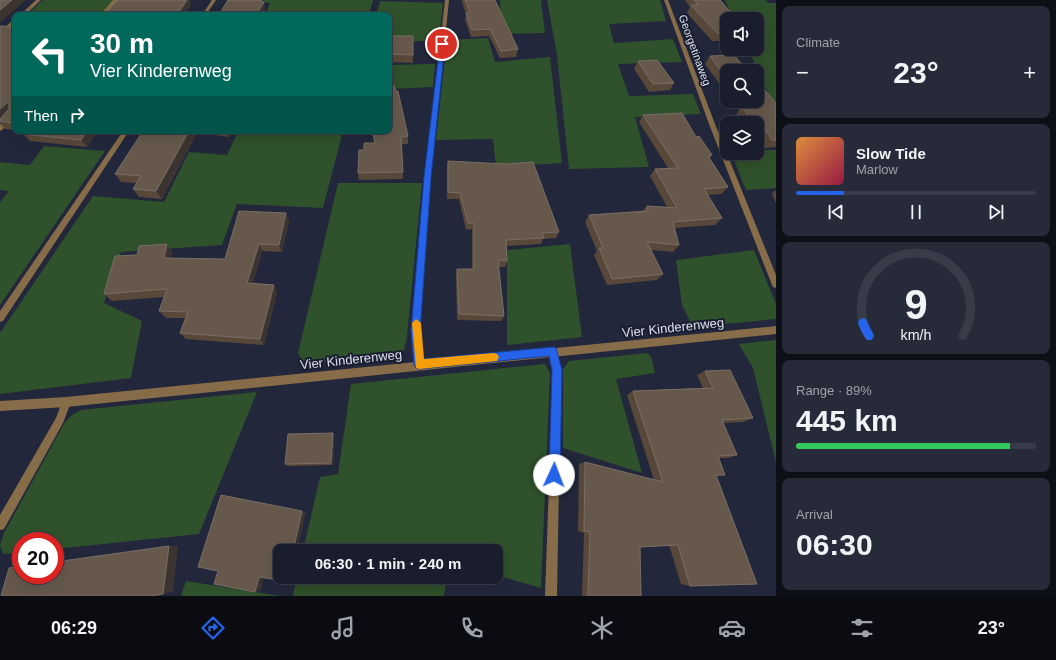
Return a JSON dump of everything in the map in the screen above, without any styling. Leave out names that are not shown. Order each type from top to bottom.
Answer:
[{"type":"street","points":[[25,12],[39,0]]},
{"type":"street","points":[[105,12],[116,0]]},
{"type":"street","points":[[206,12],[214,0]]},
{"type":"street","points":[[419,365],[416,331],[428,177],[447,0]]},
{"type":"street","name":"Georgetinaweg","points":[[666,0],[712,124],[776,285]]},
{"type":"street","points":[[0,35],[12,24]]},
{"type":"street","points":[[0,129],[12,115]]},
{"type":"street","points":[[0,318],[124,134]]},
{"type":"street","name":"Vier Kinderenweg","points":[[0,406],[66,402],[776,330]]},
{"type":"street","points":[[551,596],[557,370],[553,352]]},
{"type":"street","points":[[0,525],[60,420],[66,402]]},
{"type":"green space","points":[[43,0],[114,0],[103,12],[29,12]]},
{"type":"green space","points":[[226,0],[373,0],[370,12],[266,12],[270,3]]},
{"type":"green space","points":[[500,0],[541,0],[545,33],[501,34]]},
{"type":"green space","points":[[547,0],[660,0],[666,21],[609,24],[614,43],[673,39],[682,62],[618,64],[629,96],[693,94],[701,114],[635,117],[649,167],[569,169],[557,55]]},
{"type":"green space","points":[[725,0],[766,0],[768,3],[776,3],[776,104],[773,104],[764,84],[764,64],[755,64],[751,56],[764,56],[764,12],[731,12]]},
{"type":"green space","points":[[380,1],[443,3],[439,40],[392,43],[392,12],[377,12]]},
{"type":"green space","points":[[488,38],[495,62],[550,57],[562,163],[496,167],[493,139],[436,140],[447,40]]},
{"type":"green space","points":[[435,64],[433,87],[392,89],[392,65]]},
{"type":"green space","points":[[237,134],[342,134],[323,208],[237,204],[222,245],[121,252],[104,303],[142,321],[131,378],[0,394],[0,333],[93,196],[164,202],[189,152],[227,155]]},
{"type":"green space","points":[[44,146],[105,151],[0,305],[0,202],[9,191],[0,190],[0,162],[30,165]]},
{"type":"green space","points":[[764,150],[776,150],[776,188],[746,190],[734,160],[764,160]]},
{"type":"green space","points":[[338,183],[422,183],[407,337],[404,350],[395,357],[313,363],[302,361],[298,353]]},
{"type":"green space","points":[[570,244],[582,337],[507,345],[507,250]]},
{"type":"green space","points":[[754,250],[776,304],[776,319],[693,327],[682,305],[676,260]]},
{"type":"green space","points":[[776,340],[776,462],[753,368],[739,344]]},
{"type":"green space","points":[[647,353],[651,356],[655,373],[616,379],[642,473],[563,448],[563,369],[569,361]]},
{"type":"green space","points":[[545,364],[550,373],[541,588],[503,577],[503,544],[305,544],[320,477],[338,474],[351,384]]},
{"type":"green space","points":[[257,392],[199,534],[64,548],[64,532],[12,532],[12,554],[3,554],[0,545],[4,533],[65,422],[72,415],[81,410]]},
{"type":"green space","points":[[186,581],[280,596],[181,596]]},
{"type":"green space","points":[[296,584],[446,584],[444,596],[293,596]]},
{"type":"building","points":[[0,0],[12,0],[0,10]]},
{"type":"building","points":[[118,0],[187,0],[179,12],[107,12]]},
{"type":"building","points":[[228,0],[261,0],[264,2],[258,12],[221,12]]},
{"type":"building","points":[[465,0],[495,0],[518,49],[501,51],[490,29],[472,30],[466,13],[470,12]]},
{"type":"building","points":[[694,0],[720,0],[731,12],[720,12],[720,33],[717,33],[691,5],[698,5]]},
{"type":"building","points":[[0,26],[12,27],[12,123],[0,121],[9,109],[9,101],[0,109]]},
{"type":"building","points":[[392,36],[413,36],[413,55],[392,54]]},
{"type":"building","points":[[710,56],[735,56],[742,64],[720,64],[720,70]]},
{"type":"building","points":[[657,60],[674,83],[653,84],[638,61]]},
{"type":"building","points":[[392,86],[394,86],[396,91],[398,91],[408,136],[401,137],[403,172],[358,173],[359,150],[364,150],[364,143],[375,143],[374,134],[392,134]]},
{"type":"building","points":[[764,89],[776,103],[776,140],[772,140],[764,128],[764,116],[748,116],[743,108],[764,108]]},
{"type":"building","points":[[682,113],[696,137],[699,136],[712,155],[708,156],[728,187],[704,189],[722,218],[673,222],[679,245],[647,242],[663,274],[612,279],[599,248],[603,248],[589,215],[648,211],[647,206],[677,208],[655,169],[678,168],[643,115]]},
{"type":"building","points":[[23,134],[85,134],[81,140]]},
{"type":"building","points":[[141,134],[187,134],[156,191],[133,189],[141,176],[115,174]]},
{"type":"building","points":[[448,161],[506,164],[533,162],[559,232],[542,233],[544,238],[506,240],[507,261],[498,260],[504,316],[459,314],[457,269],[474,269],[474,223],[468,223],[460,193],[448,192]]},
{"type":"building","points":[[239,211],[286,213],[279,245],[259,244],[247,283],[274,285],[260,339],[180,333],[188,312],[159,311],[167,289],[104,294],[115,256],[137,255],[139,246],[167,244],[164,258],[225,259]]},
{"type":"building","points":[[730,370],[753,418],[722,420],[737,455],[718,456],[725,475],[716,475],[757,584],[690,586],[678,545],[640,547],[641,596],[588,596],[590,532],[584,531],[585,462],[663,482],[633,391],[713,388],[705,371]]},
{"type":"building","points":[[333,433],[331,463],[285,464],[288,434]]},
{"type":"building","points":[[221,495],[302,511],[295,544],[273,544],[273,579],[259,577],[255,592],[214,584],[218,571],[198,567]]},
{"type":"building","points":[[169,546],[163,594],[150,596],[1,596],[9,568],[12,568],[12,584],[64,584],[64,561]]},
{"type":"slow traffic","points":[[416,323],[419,365],[494,357]]},
{"type":"route","points":[[442,44],[428,177],[416,331],[419,365],[553,352],[557,370],[554,475]]}]
